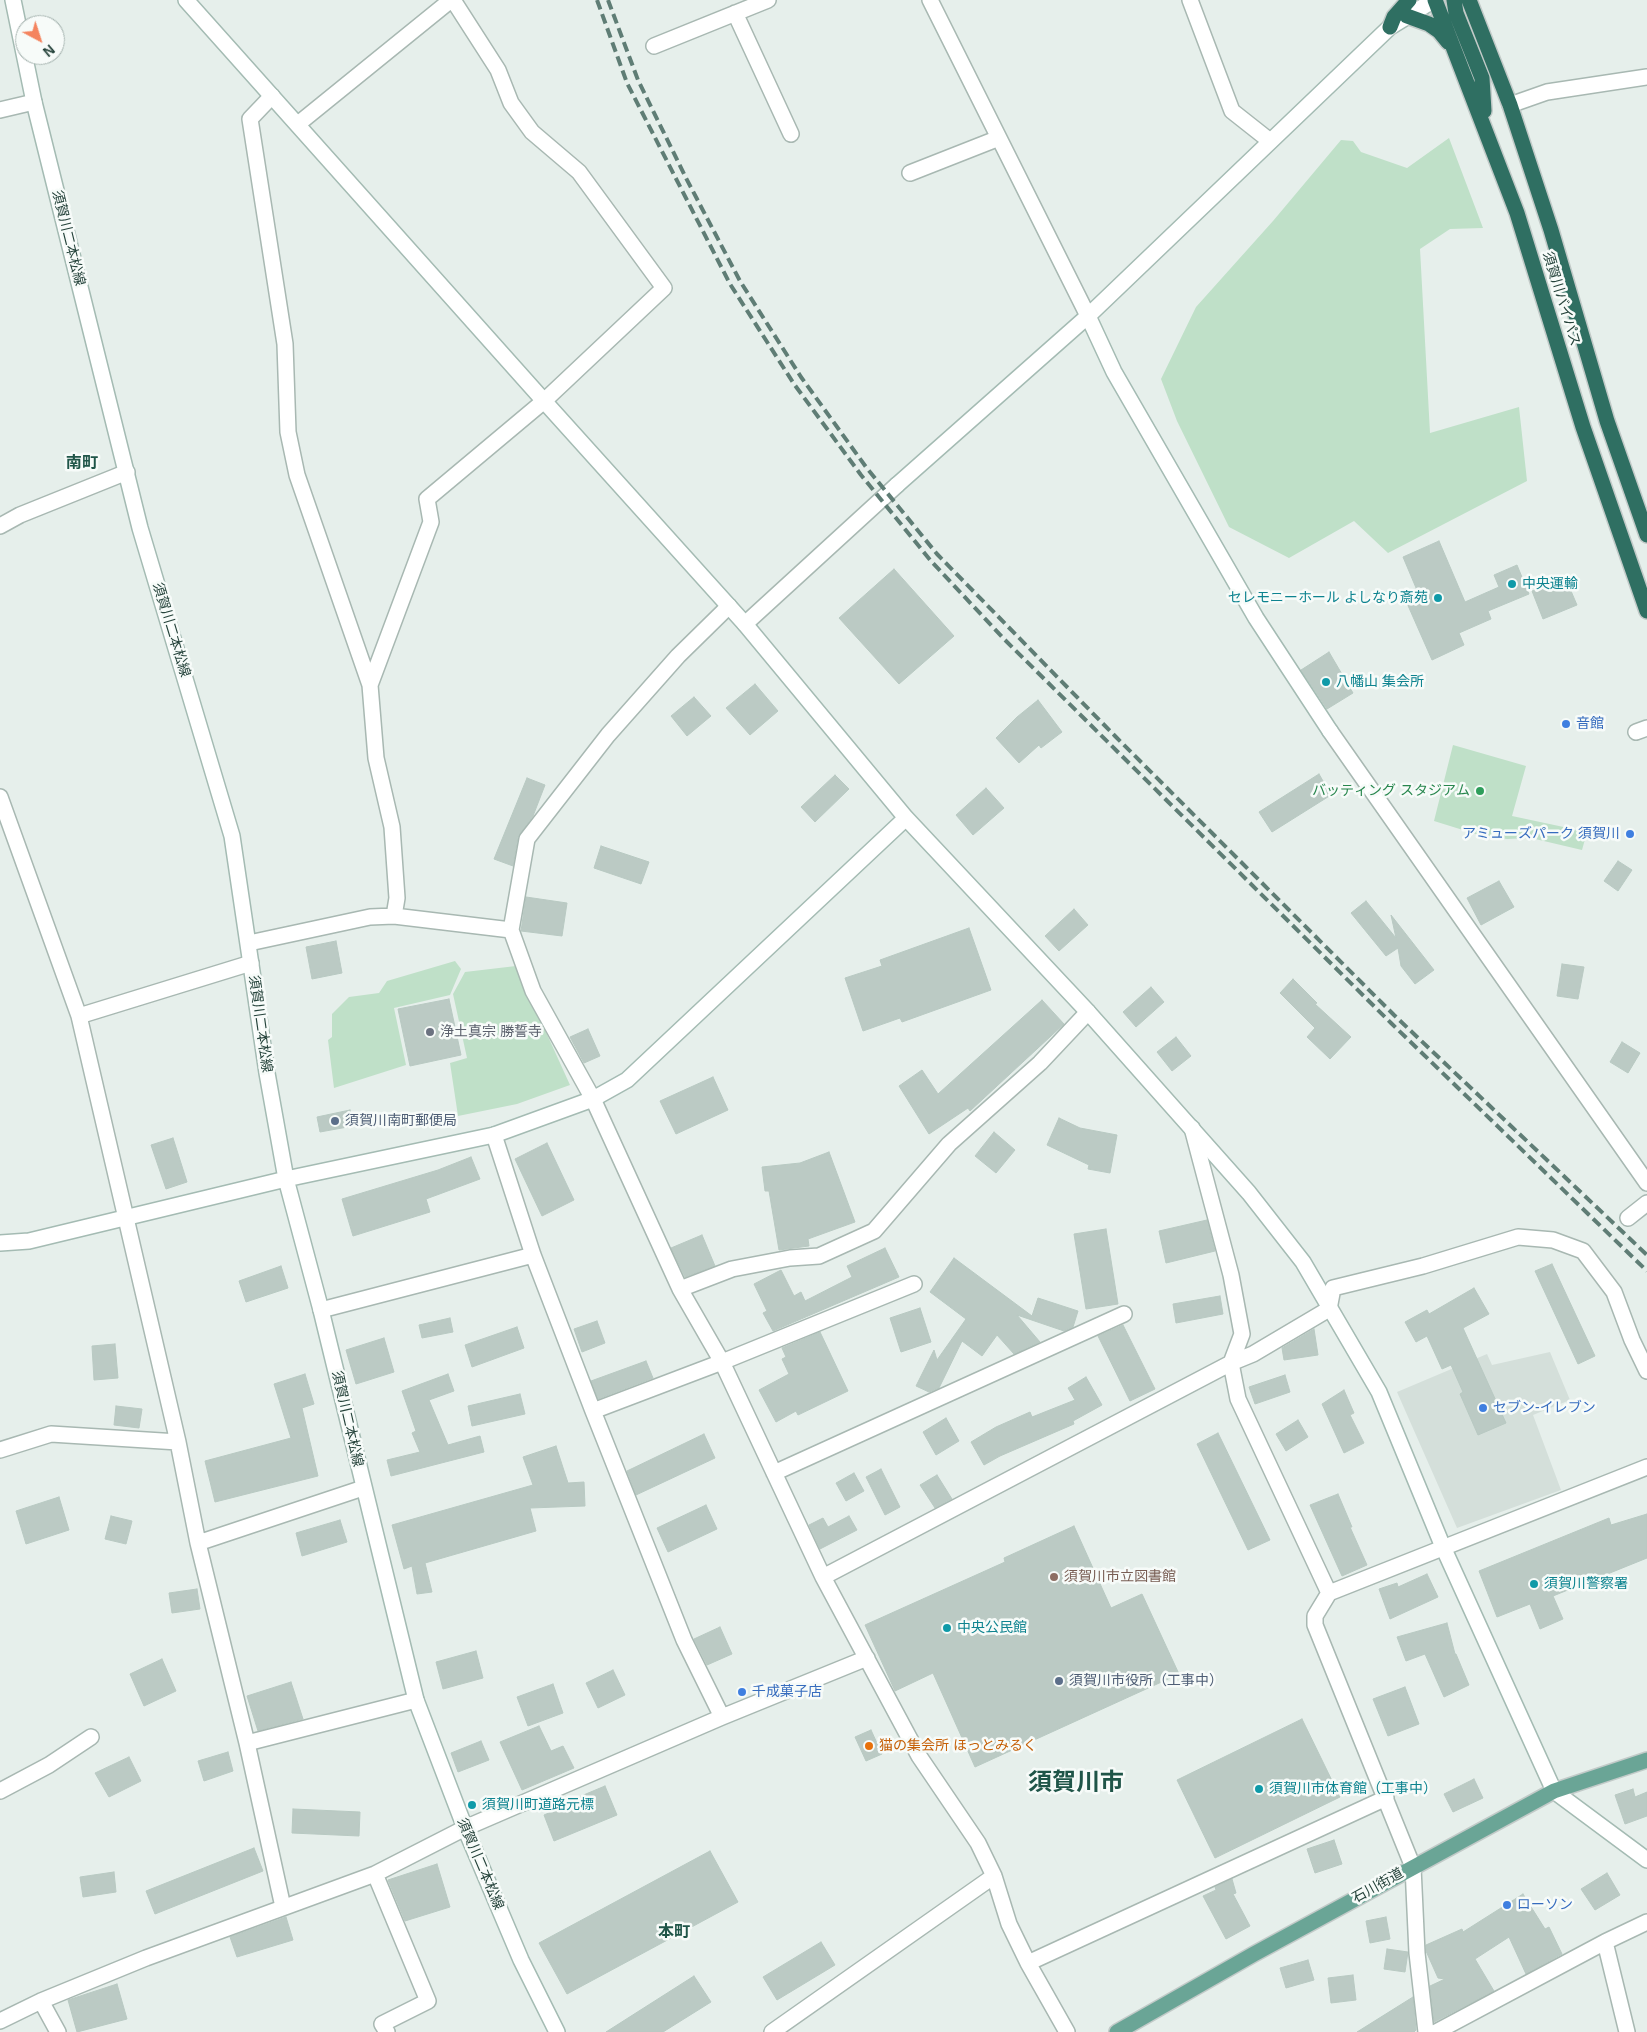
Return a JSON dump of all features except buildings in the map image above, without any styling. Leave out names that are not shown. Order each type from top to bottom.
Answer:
[{"type":"highway","points":[[1390,28],[1394,17],[1409,0]]},
{"type":"highway","name":"須賀川バイパス","points":[[1435,0],[1485,125],[1517,213],[1583,427],[1647,611]]},
{"type":"highway","points":[[1454,0],[1456,13],[1482,78],[1485,125]]},
{"type":"highway","name":"須賀川バイパス","points":[[1469,0],[1510,104],[1551,230],[1607,421],[1647,535]]},
{"type":"highway","points":[[1482,0],[1480,11],[1496,68]]},
{"type":"highway","points":[[1408,16],[1429,24],[1439,31],[1458,58]]},
{"type":"main road","name":"石川街道","points":[[1117,2032],[1413,1867],[1554,1791],[1647,1760]]},
{"type":"street","name":"須賀川二本松線","points":[[13,0],[34,102],[140,528],[232,836],[267,1073],[286,1179],[321,1310],[416,1700],[465,1828],[521,1960],[557,2032]]},
{"type":"street","points":[[186,0],[745,624],[906,818],[1088,1012],[1249,1193],[1303,1262],[1379,1392],[1443,1548],[1554,1791],[1647,1860]]},
{"type":"street","points":[[298,124],[452,0],[498,70],[511,103],[532,132],[579,172],[664,288],[544,401],[427,499],[431,522],[370,685]]},
{"type":"street","points":[[654,46],[743,7],[768,0]]},
{"type":"street","points":[[930,0],[1088,316],[1114,372],[1256,618],[1330,731],[1647,1183]]},
{"type":"street","points":[[1190,0],[1232,111],[1270,141]]},
{"type":"street","points":[[745,624],[897,485],[1088,316],[1390,28],[1435,0]]},
{"type":"street","points":[[743,7],[791,134]]},
{"type":"street","points":[[1510,104],[1547,92],[1647,78]]},
{"type":"street","points":[[272,96],[250,119],[284,344],[288,432],[297,475],[370,685],[376,758],[392,827],[397,898],[394,916]]},
{"type":"street","points":[[0,110],[34,102]]},
{"type":"street","points":[[910,173],[998,138]]},
{"type":"street","points":[[0,526],[20,515],[127,472]]},
{"type":"street","points":[[729,606],[678,656],[608,735],[527,839],[511,930],[533,991],[593,1099],[680,1289],[722,1362],[823,1577],[919,1756],[978,1843],[994,1876],[1009,1924],[1028,1963],[1067,2032]]},
{"type":"street","points":[[0,797],[79,1016],[178,1442],[198,1543],[247,1743],[283,1907]]},
{"type":"street","points":[[0,1243],[29,1241],[286,1179],[494,1135],[593,1099],[627,1080],[906,818]]},
{"type":"street","points":[[249,943],[370,916],[394,916],[511,930]]},
{"type":"street","points":[[79,1016],[252,963]]},
{"type":"street","points":[[680,1289],[732,1269],[790,1258],[820,1256],[874,1231],[949,1144],[1040,1063],[1088,1012]]},
{"type":"street","points":[[1192,1128],[1231,1275],[1242,1334],[1231,1363],[1238,1399],[1329,1593]]},
{"type":"street","points":[[494,1135],[533,1254],[593,1412],[684,1640],[722,1717]]},
{"type":"street","points":[[1628,1218],[1647,1203]]},
{"type":"street","points":[[823,1577],[1231,1363],[1253,1354],[1329,1309],[1333,1288],[1423,1266],[1518,1237],[1553,1240],[1583,1251],[1614,1292],[1632,1340],[1647,1371]]},
{"type":"street","points":[[321,1310],[533,1254]]},
{"type":"street","points":[[593,1412],[914,1284]]},
{"type":"street","points":[[774,1473],[1124,1314]]},
{"type":"street","points":[[0,1450],[51,1434],[178,1442]]},
{"type":"street","points":[[1426,2032],[1417,1954],[1413,1867],[1315,1625],[1315,1616],[1329,1593],[1647,1467]]},
{"type":"street","points":[[198,1543],[363,1488]]},
{"type":"street","points":[[0,2021],[42,2000],[146,1958],[375,1874],[465,1828],[722,1717],[866,1658]]},
{"type":"street","points":[[247,1743],[416,1700]]},
{"type":"street","points":[[0,1791],[49,1765],[91,1737]]},
{"type":"street","points":[[1028,1963],[1386,1798]]},
{"type":"street","points":[[375,1874],[428,2001],[382,2024],[386,2032]]},
{"type":"street","points":[[772,2032],[994,1876]]},
{"type":"street","points":[[1436,2032],[1605,1942],[1647,1922]]},
{"type":"street","points":[[1605,1942],[1627,2032]]},
{"type":"street","points":[[42,2000],[58,2032]]},
{"type":"shaded area","points":[[1550,1352],[1570,1400],[1533,1415],[1561,1490],[1457,1528],[1397,1392],[1487,1354],[1492,1365]]},
{"type":"green space","points":[[1449,138],[1483,228],[1450,229],[1420,249],[1430,433],[1519,407],[1527,481],[1388,553],[1354,521],[1289,558],[1229,527],[1177,421],[1161,379],[1196,307],[1273,221],[1341,140],[1353,141],[1361,152],[1407,168]]},
{"type":"green space","name":"バッティング スタジアム","points":[[1453,745],[1526,766],[1512,816],[1587,832],[1582,850],[1531,838],[1507,839],[1479,835],[1434,821]]},
{"type":"green space","points":[[455,961],[461,969],[450,995],[394,1008],[406,1065],[334,1088],[328,1040],[332,1037],[332,1014],[349,997],[379,993],[387,981]]},
{"type":"green space","points":[[516,966],[570,1085],[517,1104],[458,1116],[450,1063],[467,1058],[453,994],[465,972]]},
{"type":"railway","points":[[597,0],[627,83],[730,284],[794,384],[861,475],[931,561],[1005,640],[1391,1023],[1647,1271]]},
{"type":"railway","points":[[608,0],[638,80],[686,178],[740,281],[801,377],[866,467],[937,554],[1115,736],[1394,1015],[1647,1255]]},
{"type":"place","name":"中央運輸","points":[[1512,584]]},
{"type":"place","name":"セレモニーホール よしなり斎苑","points":[[1438,598]]},
{"type":"place","name":"八幡山 集会所","points":[[1326,682]]},
{"type":"place","name":"音館","points":[[1566,724]]},
{"type":"place","name":"バッティング スタジアム","points":[[1480,791]]},
{"type":"place","name":"アミューズパーク 須賀川","points":[[1630,834]]},
{"type":"place","name":"浄土真宗 勝誓寺","points":[[430,1032]]},
{"type":"place","name":"須賀川南町郵便局","points":[[335,1121]]},
{"type":"place","name":"セブン-イレブン","points":[[1483,1408]]},
{"type":"place","name":"須賀川市立図書館","points":[[1054,1577]]},
{"type":"place","name":"須賀川警察署","points":[[1534,1584]]},
{"type":"place","name":"中央公民館","points":[[947,1628]]},
{"type":"place","name":"須賀川市役所（工事中）","points":[[1059,1681]]},
{"type":"place","name":"千成菓子店","points":[[742,1692]]},
{"type":"place","name":"猫の集会所 ほっとみるく","points":[[869,1746]]},
{"type":"place","name":"須賀川市体育館（工事中）","points":[[1259,1789]]},
{"type":"place","name":"須賀川町道路元標","points":[[472,1805]]},
{"type":"place","name":"ローソン","points":[[1507,1905]]},
{"type":"district","name":"南町","points":[[82,464]]},
{"type":"district","name":"須賀川市","points":[[1076,1783]]},
{"type":"district","name":"本町","points":[[674,1933]]}]
